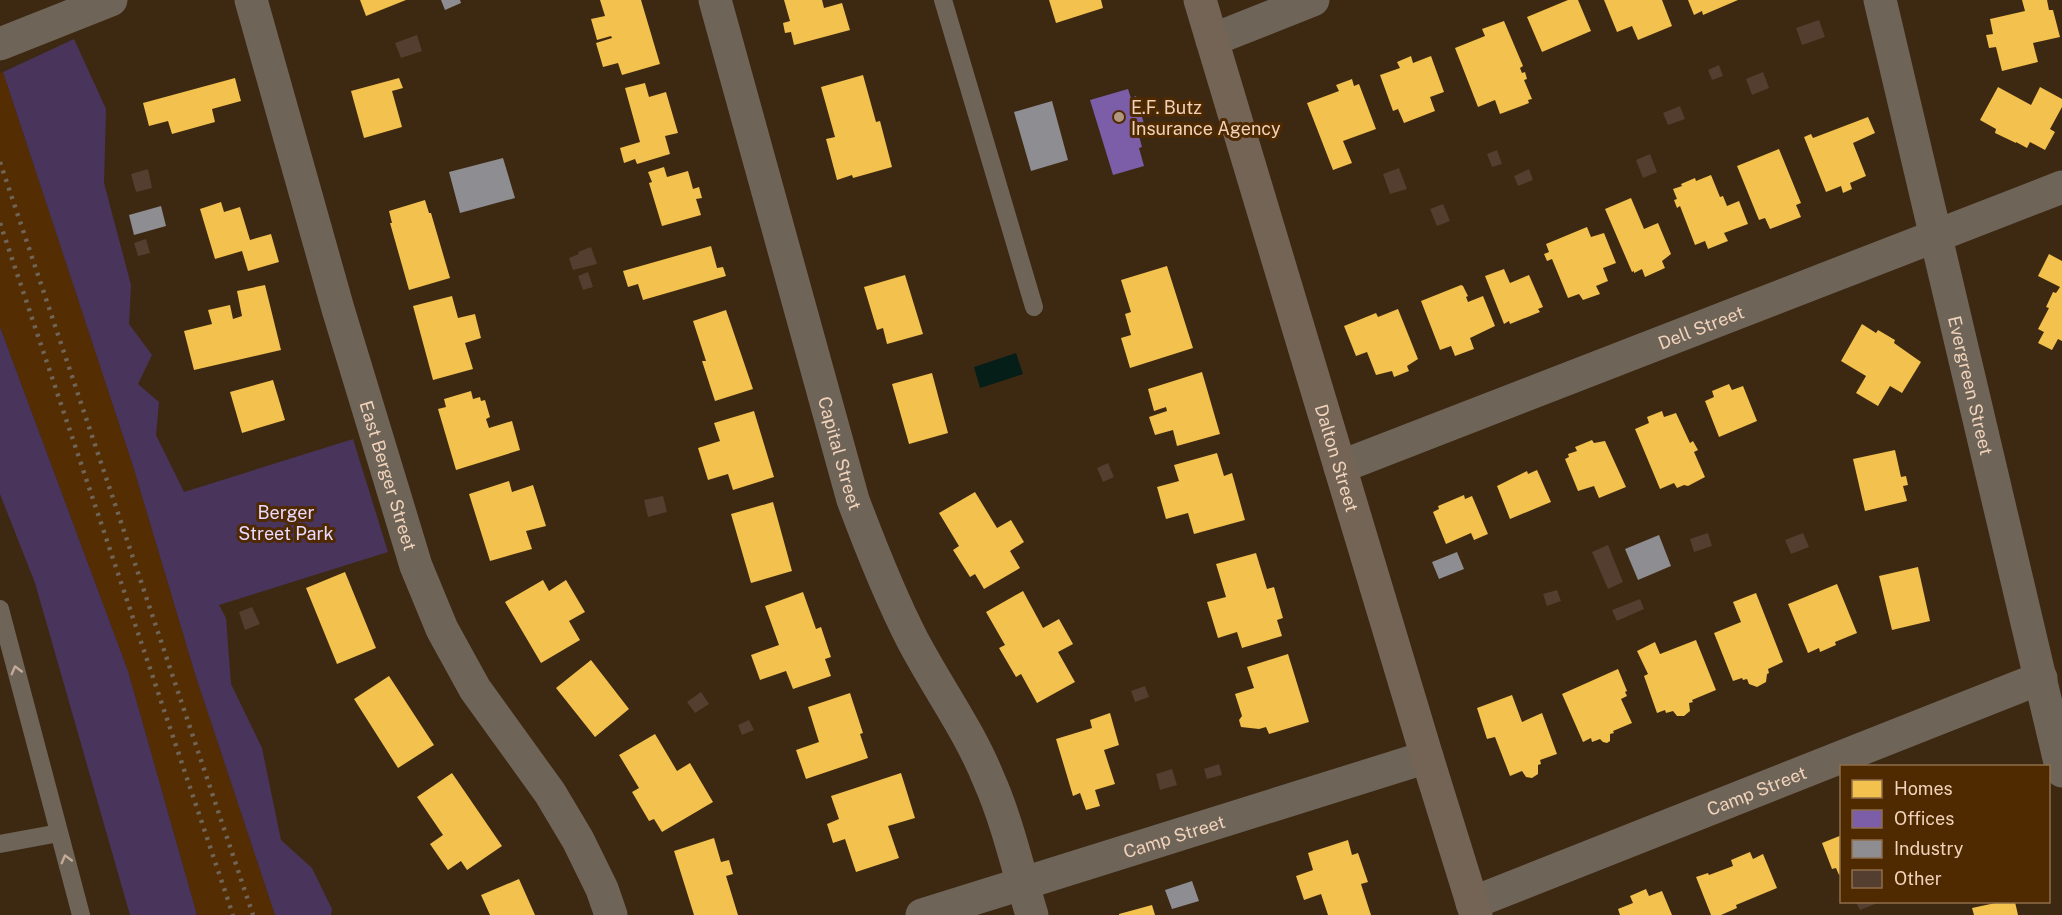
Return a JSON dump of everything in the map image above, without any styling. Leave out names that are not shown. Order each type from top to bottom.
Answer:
[{"type":"main road","name":"Dalton Street","points":[[1200,0],[1474,909]]},
{"type":"street","points":[[0,44],[111,0]]},
{"type":"street","name":"East Berger Street","points":[[251,0],[338,309],[416,566],[442,629],[475,689],[550,793],[578,840],[602,890],[611,915]]},
{"type":"street","name":"Capital Street","points":[[715,0],[853,500],[884,582],[913,641],[961,721],[989,780],[1011,841],[1032,915]]},
{"type":"street","points":[[1212,40],[1313,0]]},
{"type":"street","name":"Evergreen Street","points":[[1880,0],[2062,771]]},
{"type":"street","name":"Dell Street","points":[[1340,467],[2062,187]]},
{"type":"street","name":"Camp Street","points":[[1474,909],[2041,678]]},
{"type":"street","name":"Camp Street","points":[[922,915],[1427,757]]},
{"type":"lane","points":[[943,0],[1034,307]]},
{"type":"lane","points":[[0,609],[81,915]]},
{"type":"lane","points":[[0,843],[59,833]]},
{"type":"shaded area","points":[[3,72],[133,466],[195,674],[275,915],[197,915],[128,671],[0,327],[0,73]]},
{"type":"green space","name":"Berger Street Park","points":[[74,39],[106,109],[104,183],[131,285],[129,324],[152,355],[138,384],[159,402],[156,435],[184,492],[353,439],[388,552],[219,605],[226,618],[231,684],[262,748],[281,840],[312,868],[332,909],[331,915],[275,915],[195,674],[133,466],[3,72]]},
{"type":"green space","points":[[0,327],[128,671],[197,915],[130,915],[35,583],[0,494]]},
{"type":"water","points":[[1016,353],[1023,374],[980,388],[974,367]]},
{"type":"building: Homes","points":[[360,0],[406,0],[366,16]]},
{"type":"building: Homes","points":[[600,0],[641,0],[660,64],[622,75],[618,63],[603,67],[596,43],[612,38],[611,36],[597,40],[591,19],[605,16]]},
{"type":"building: Homes","points":[[784,0],[822,0],[824,8],[842,3],[850,30],[794,45],[791,32],[785,33],[783,23],[790,21]]},
{"type":"building: Homes","points":[[1049,0],[1101,0],[1103,8],[1056,23]]},
{"type":"building: Homes","points":[[1568,0],[1578,0],[1591,31],[1542,52],[1527,17]]},
{"type":"building: Homes","points":[[1604,0],[1662,0],[1672,26],[1638,40],[1632,26],[1617,32]]},
{"type":"building: Homes","points":[[1688,0],[1738,0],[1703,15],[1702,11],[1694,15]]},
{"type":"building: Homes","points":[[2022,0],[2047,0],[2049,10],[2053,10],[2060,37],[2033,43],[2038,62],[2002,71],[1996,47],[1989,48],[1986,35],[1993,34],[1990,19],[2025,11]]},
{"type":"building: Homes","points":[[1504,21],[1523,66],[1520,68],[1522,73],[1525,72],[1527,79],[1524,80],[1532,99],[1528,100],[1529,103],[1500,114],[1495,100],[1478,107],[1455,48],[1485,36],[1482,29]]},
{"type":"building: Homes","points":[[1411,56],[1413,63],[1431,56],[1444,92],[1430,97],[1435,111],[1404,123],[1398,109],[1393,111],[1380,75],[1400,68],[1397,62]]},
{"type":"building: Homes","points":[[863,75],[876,122],[880,121],[892,167],[837,180],[826,139],[835,137],[821,87]]},
{"type":"building: Homes","points":[[235,78],[241,101],[212,109],[215,122],[172,134],[168,121],[149,126],[143,103]]},
{"type":"building: Homes","points":[[399,78],[403,88],[392,91],[402,127],[364,138],[351,91]]},
{"type":"building: Homes","points":[[1352,79],[1354,86],[1359,84],[1376,129],[1343,141],[1352,163],[1333,170],[1307,103],[1339,91],[1336,85]]},
{"type":"building: Homes","points":[[645,83],[649,97],[666,92],[678,133],[665,136],[670,154],[637,164],[635,159],[624,163],[620,148],[640,142],[625,88]]},
{"type":"building: Homes","points":[[1998,87],[2031,105],[2040,87],[2062,99],[2062,107],[2050,129],[2055,132],[2045,150],[2030,142],[2027,148],[2016,143],[1995,133],[1996,129],[1980,120]]},
{"type":"building: Homes","points":[[1868,117],[1875,133],[1853,143],[1866,176],[1850,183],[1852,189],[1843,193],[1841,186],[1826,192],[1804,137],[1811,134],[1813,138]]},
{"type":"building: Homes","points":[[1779,149],[1801,203],[1796,205],[1801,217],[1770,229],[1765,218],[1759,220],[1737,166]]},
{"type":"building: Homes","points":[[664,167],[667,177],[688,171],[693,189],[699,187],[702,198],[696,199],[701,215],[662,226],[648,172]]},
{"type":"building: Homes","points":[[1711,175],[1720,197],[1723,196],[1727,206],[1739,201],[1748,224],[1724,233],[1728,241],[1708,249],[1705,241],[1695,245],[1680,206],[1677,208],[1674,200],[1677,199],[1673,189],[1695,178],[1696,181]]},
{"type":"building: Homes","points":[[1631,198],[1644,229],[1658,223],[1671,254],[1662,261],[1665,268],[1645,277],[1642,269],[1632,272],[1605,209]]},
{"type":"building: Homes","points":[[425,200],[450,278],[409,290],[390,223],[392,223],[389,211]]},
{"type":"building: Homes","points":[[221,202],[224,212],[240,207],[250,240],[271,234],[279,262],[248,271],[242,251],[215,259],[200,209]]},
{"type":"building: Homes","points":[[1587,227],[1591,237],[1604,233],[1616,263],[1603,268],[1608,281],[1596,286],[1600,294],[1583,300],[1579,294],[1568,298],[1552,259],[1547,261],[1544,254],[1549,252],[1546,244]]},
{"type":"building: Homes","points":[[711,246],[717,268],[723,267],[726,276],[643,300],[638,284],[628,287],[623,271]]},
{"type":"building: Homes","points":[[2049,254],[2062,261],[2062,341],[2058,339],[2052,350],[2038,343],[2044,332],[2038,329],[2049,308],[2046,307],[2053,292],[2056,293],[2060,287],[2038,276]]},
{"type":"building: Homes","points":[[1167,266],[1193,348],[1130,368],[1121,338],[1131,335],[1125,314],[1131,312],[1121,280]]},
{"type":"building: Homes","points":[[1504,269],[1510,283],[1529,275],[1543,307],[1538,309],[1540,312],[1510,324],[1509,321],[1504,324],[1485,276]]},
{"type":"building: Homes","points":[[905,275],[923,334],[887,344],[883,328],[877,330],[864,287]]},
{"type":"building: Homes","points":[[265,285],[281,350],[194,370],[184,331],[212,324],[208,310],[230,305],[233,319],[242,316],[237,291]]},
{"type":"building: Homes","points":[[1461,285],[1468,296],[1466,297],[1468,302],[1483,296],[1495,326],[1470,338],[1474,349],[1455,356],[1451,346],[1440,350],[1421,301]]},
{"type":"building: Homes","points":[[452,296],[458,318],[475,314],[481,338],[465,343],[473,369],[433,380],[413,306]]},
{"type":"building: Homes","points":[[1398,309],[1418,359],[1407,366],[1409,371],[1394,377],[1392,371],[1376,375],[1367,352],[1356,356],[1344,326],[1376,313],[1378,317]]},
{"type":"building: Homes","points":[[726,310],[753,389],[715,401],[702,361],[706,361],[693,321]]},
{"type":"building: Homes","points":[[1862,324],[1876,333],[1878,330],[1895,340],[1894,343],[1921,362],[1902,393],[1890,386],[1878,406],[1856,393],[1866,376],[1841,361]]},
{"type":"building: Homes","points":[[1202,372],[1220,434],[1177,446],[1173,430],[1155,435],[1149,417],[1167,411],[1166,407],[1154,411],[1148,389]]},
{"type":"building: Homes","points":[[932,373],[948,433],[909,444],[892,384]]},
{"type":"building: Homes","points":[[273,380],[285,420],[242,433],[230,392]]},
{"type":"building: Homes","points":[[1729,384],[1732,390],[1743,386],[1757,421],[1719,437],[1705,401],[1714,397],[1712,391]]},
{"type":"building: Homes","points":[[471,391],[473,399],[480,397],[481,401],[485,400],[490,417],[486,419],[489,428],[512,421],[520,450],[456,470],[438,409],[446,407],[444,399]]},
{"type":"building: Homes","points":[[754,411],[774,477],[733,490],[728,474],[708,480],[698,448],[720,441],[714,423]]},
{"type":"building: Homes","points":[[1662,411],[1664,417],[1676,413],[1690,443],[1693,441],[1698,450],[1694,452],[1705,477],[1688,486],[1677,488],[1674,483],[1660,489],[1635,429],[1649,423],[1647,417]]},
{"type":"building: Homes","points":[[1592,440],[1594,443],[1605,441],[1626,487],[1599,498],[1594,486],[1578,491],[1565,459],[1569,457],[1568,454],[1577,451],[1575,447]]},
{"type":"building: Homes","points":[[1895,450],[1901,477],[1906,476],[1908,485],[1903,486],[1907,501],[1865,511],[1853,459]]},
{"type":"building: Homes","points":[[1217,453],[1224,476],[1232,473],[1245,520],[1194,534],[1188,513],[1166,519],[1157,487],[1179,481],[1174,465]]},
{"type":"building: Homes","points":[[1537,470],[1551,502],[1510,519],[1497,486],[1527,471],[1528,474]]},
{"type":"building: Homes","points":[[509,481],[512,492],[533,485],[546,526],[526,531],[532,549],[490,561],[469,494]]},
{"type":"building: Homes","points":[[975,492],[997,528],[1011,520],[1024,542],[1010,551],[1020,568],[984,589],[975,574],[970,577],[953,550],[959,546],[939,513]]},
{"type":"building: Homes","points":[[1464,495],[1465,499],[1472,496],[1488,534],[1474,540],[1471,533],[1446,544],[1433,512],[1439,509],[1438,506]]},
{"type":"building: Homes","points":[[773,502],[792,571],[751,583],[731,514]]},
{"type":"building: Homes","points":[[1256,553],[1267,589],[1274,587],[1283,618],[1277,620],[1282,636],[1242,648],[1237,632],[1218,638],[1207,602],[1226,597],[1216,564]]},
{"type":"building: Homes","points":[[1918,567],[1930,621],[1892,630],[1879,576]]},
{"type":"building: Homes","points":[[345,572],[376,648],[337,664],[306,588]]},
{"type":"building: Homes","points":[[543,580],[549,591],[566,580],[585,612],[569,621],[580,640],[541,663],[505,602]]},
{"type":"building: Homes","points":[[1837,584],[1857,633],[1835,642],[1836,645],[1820,652],[1819,648],[1808,653],[1788,604]]},
{"type":"building: Homes","points":[[1023,591],[1043,628],[1059,619],[1073,644],[1058,652],[1075,682],[1037,703],[1021,674],[1016,677],[999,648],[1005,645],[986,612]]},
{"type":"building: Homes","points":[[803,592],[816,629],[821,627],[831,657],[825,659],[831,676],[793,689],[786,671],[760,680],[751,655],[779,645],[765,606]]},
{"type":"building: Homes","points":[[1756,593],[1783,662],[1768,669],[1766,682],[1757,687],[1749,684],[1747,679],[1733,681],[1714,633],[1741,622],[1733,602]]},
{"type":"building: Homes","points":[[1696,640],[1716,690],[1692,700],[1693,702],[1689,703],[1690,711],[1684,716],[1677,716],[1673,711],[1666,713],[1665,710],[1657,713],[1644,676],[1648,674],[1637,651],[1655,642],[1660,654]]},
{"type":"building: Homes","points":[[1288,654],[1309,722],[1269,734],[1266,727],[1259,729],[1241,727],[1239,720],[1242,716],[1235,694],[1254,688],[1247,667]]},
{"type":"building: Homes","points":[[591,660],[629,709],[595,737],[556,688]]},
{"type":"building: Homes","points":[[1618,669],[1627,691],[1625,692],[1627,696],[1621,699],[1632,723],[1613,731],[1607,743],[1600,739],[1592,742],[1591,738],[1583,742],[1562,694]]},
{"type":"building: Homes","points":[[389,676],[434,745],[398,768],[354,699]]},
{"type":"building: Homes","points":[[850,693],[863,733],[860,734],[868,758],[806,779],[796,750],[819,742],[808,707]]},
{"type":"building: Homes","points":[[1512,695],[1522,722],[1542,713],[1557,754],[1540,760],[1538,774],[1532,778],[1526,777],[1522,771],[1510,776],[1495,737],[1487,739],[1477,708]]},
{"type":"building: Homes","points":[[1110,713],[1119,745],[1104,750],[1115,784],[1095,790],[1100,806],[1086,810],[1080,793],[1073,796],[1056,739],[1092,728],[1090,720]]},
{"type":"building: Homes","points":[[655,734],[677,771],[690,763],[713,802],[662,832],[654,819],[649,821],[632,792],[639,788],[619,755]]},
{"type":"building: Homes","points":[[452,773],[502,846],[467,870],[461,861],[448,870],[430,844],[443,835],[417,797]]},
{"type":"building: Homes","points":[[901,773],[915,818],[888,826],[899,858],[856,872],[845,839],[833,843],[827,824],[839,819],[831,796]]},
{"type":"building: Homes","points":[[1840,836],[1840,875],[1836,868],[1832,869],[1822,843]]},
{"type":"building: Homes","points":[[714,838],[721,862],[729,860],[733,874],[726,876],[738,915],[694,915],[674,851]]},
{"type":"building: Homes","points":[[1348,840],[1352,855],[1358,853],[1368,882],[1361,884],[1371,915],[1328,915],[1321,894],[1304,900],[1296,876],[1313,870],[1308,853]]},
{"type":"building: Homes","points":[[1750,852],[1753,859],[1763,854],[1777,888],[1736,905],[1737,908],[1721,915],[1711,915],[1696,877],[1733,866],[1731,860]]},
{"type":"building: Homes","points":[[519,879],[535,915],[490,915],[481,895]]},
{"type":"building: Homes","points":[[1646,889],[1649,896],[1662,891],[1672,915],[1620,915],[1618,909],[1633,903],[1630,896]]},
{"type":"building: Homes","points":[[1995,903],[2015,903],[2018,915],[1974,915],[1972,908]]},
{"type":"building: Homes","points":[[1152,905],[1155,915],[1119,915],[1119,914]]},
{"type":"building: Offices","name":"E.F. Butz Insurance Agency","points":[[1128,89],[1131,98],[1136,96],[1147,134],[1139,136],[1142,147],[1139,148],[1144,166],[1113,175],[1090,100]]},
{"type":"building: Industry","points":[[441,0],[460,0],[461,3],[445,10]]},
{"type":"building: Industry","points":[[1052,101],[1068,160],[1031,171],[1014,112]]},
{"type":"building: Industry","points":[[503,158],[515,198],[460,213],[449,172]]},
{"type":"building: Industry","points":[[161,206],[166,226],[134,235],[129,215]]},
{"type":"building: Industry","points":[[1659,535],[1671,566],[1638,580],[1625,549]]},
{"type":"building: Industry","points":[[1457,552],[1464,569],[1439,579],[1432,562]]},
{"type":"building: Industry","points":[[1192,881],[1199,901],[1172,909],[1165,890]]},
{"type":"building: Other","points":[[1819,20],[1825,37],[1802,45],[1796,28]]},
{"type":"building: Other","points":[[417,35],[422,51],[401,58],[395,43]]},
{"type":"building: Other","points":[[1719,65],[1723,76],[1712,80],[1708,70]]},
{"type":"building: Other","points":[[1763,72],[1769,88],[1752,95],[1746,79]]},
{"type":"building: Other","points":[[1680,106],[1685,119],[1668,125],[1663,113]]},
{"type":"building: Other","points":[[1497,150],[1502,164],[1492,167],[1487,154]]},
{"type":"building: Other","points":[[1650,154],[1657,172],[1643,178],[1636,160]]},
{"type":"building: Other","points":[[1399,168],[1407,189],[1390,194],[1383,174]]},
{"type":"building: Other","points":[[148,169],[152,188],[136,192],[131,174]]},
{"type":"building: Other","points":[[1529,169],[1533,180],[1518,186],[1514,176]]},
{"type":"building: Other","points":[[1443,204],[1450,221],[1437,226],[1430,209]]},
{"type":"building: Other","points":[[146,239],[150,253],[138,256],[134,243]]},
{"type":"building: Other","points":[[591,247],[597,264],[573,270],[569,258]]},
{"type":"building: Other","points":[[588,272],[593,287],[583,290],[578,276]]},
{"type":"building: Other","points":[[1108,463],[1114,477],[1103,482],[1097,468]]},
{"type":"building: Other","points":[[663,496],[667,512],[648,517],[644,500]]},
{"type":"building: Other","points":[[1708,533],[1712,546],[1694,552],[1690,539]]},
{"type":"building: Other","points":[[1803,533],[1809,547],[1791,554],[1785,540]]},
{"type":"building: Other","points":[[1608,545],[1623,582],[1608,589],[1592,552]]},
{"type":"building: Other","points":[[1557,590],[1561,601],[1547,606],[1543,594]]},
{"type":"building: Other","points":[[1640,599],[1644,609],[1617,621],[1612,610]]},
{"type":"building: Other","points":[[252,607],[260,624],[245,630],[239,612]]},
{"type":"building: Other","points":[[1145,686],[1149,697],[1135,702],[1131,691]]},
{"type":"building: Other","points":[[701,692],[709,704],[695,713],[687,702]]},
{"type":"building: Other","points":[[749,720],[754,730],[742,735],[738,725]]},
{"type":"building: Other","points":[[1219,764],[1222,775],[1207,779],[1204,769]]},
{"type":"building: Other","points":[[1172,769],[1177,785],[1160,790],[1156,774]]},
{"type":"building: Other","points":[[1856,903],[1878,903],[1860,910]]},
{"type":"railway","points":[[0,162],[253,915]]},
{"type":"railway","points":[[0,223],[233,915]]},
{"type":"place","name":"E.F. Butz Insurance Agency","points":[[1119,117]]}]
